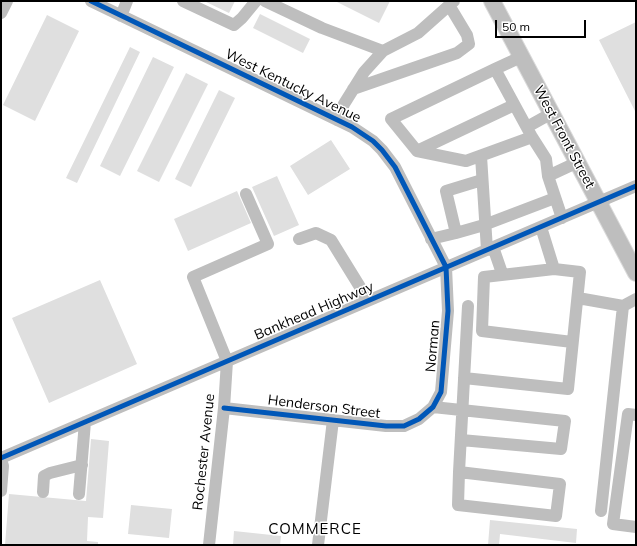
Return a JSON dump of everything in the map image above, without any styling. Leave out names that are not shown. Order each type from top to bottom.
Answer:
[{"type":"main road","name":"West Front Street","points":[[492,1],[636,273]]},
{"type":"street","points":[[1,12],[6,1]]},
{"type":"street","name":"West Kentucky Avenue","points":[[91,1],[338,120],[373,141],[388,157],[446,267]]},
{"type":"street","points":[[121,16],[127,1]]},
{"type":"street","points":[[183,1],[234,25],[256,1]]},
{"type":"street","points":[[265,1],[322,28],[383,51]]},
{"type":"street","points":[[338,120],[344,104],[353,89],[364,72],[383,51],[418,33],[452,3],[467,35],[469,44],[457,53],[353,89]]},
{"type":"street","points":[[521,57],[391,119],[417,151],[466,161],[481,156],[529,132],[552,113]]},
{"type":"street","points":[[495,69],[529,132],[546,159],[548,176],[562,218]]},
{"type":"street","points":[[417,151],[514,105]]},
{"type":"street","points":[[481,156],[484,225],[490,248],[502,274]]},
{"type":"street","points":[[548,176],[578,162]]},
{"type":"street","points":[[456,233],[446,190],[482,180]]},
{"type":"street","name":"Bankhead Highway","points":[[1,459],[636,186]]},
{"type":"street","points":[[227,361],[193,277],[268,244],[246,194]]},
{"type":"street","points":[[431,239],[484,225],[555,198]]},
{"type":"street","points":[[541,227],[554,269]]},
{"type":"street","points":[[299,239],[316,233],[331,240],[360,287],[366,301]]},
{"type":"street","name":"Norman","points":[[419,419],[433,407],[441,392],[448,306],[446,267]]},
{"type":"street","points":[[464,378],[568,389],[580,272],[554,269],[484,277],[482,331],[572,342]]},
{"type":"street","points":[[578,298],[623,306],[636,299]]},
{"type":"street","points":[[448,306],[483,306]]},
{"type":"street","points":[[459,472],[560,484],[556,516],[458,505],[459,472],[468,306]]},
{"type":"street","points":[[601,511],[623,306]]},
{"type":"street","name":"Rochester Avenue","points":[[209,545],[224,408],[227,361]]},
{"type":"street","points":[[433,407],[565,421],[561,449],[461,440]]},
{"type":"street","name":"Henderson Street","points":[[224,408],[386,426],[404,426],[419,419]]},
{"type":"street","points":[[636,415],[628,414],[613,524],[636,527]]},
{"type":"street","points":[[318,545],[333,420]]},
{"type":"street","points":[[79,494],[85,422]]},
{"type":"street","points":[[1,459],[3,466],[1,491]]},
{"type":"street","points":[[43,492],[44,476],[50,473],[82,465]]},
{"type":"building","points":[[204,1],[235,1],[229,13]]},
{"type":"building","points":[[335,1],[390,1],[379,23]]},
{"type":"building","points":[[260,14],[310,39],[303,53],[253,28]]},
{"type":"building","points":[[47,15],[79,31],[35,121],[3,105]]},
{"type":"building","points":[[636,22],[636,113],[599,40]]},
{"type":"building","points":[[130,47],[140,52],[77,183],[66,178]]},
{"type":"building","points":[[153,57],[174,67],[120,176],[100,166]]},
{"type":"building","points":[[186,73],[208,84],[159,182],[137,171]]},
{"type":"building","points":[[219,90],[235,98],[191,187],[175,179]]},
{"type":"building","points":[[331,140],[350,169],[308,195],[290,166]]},
{"type":"building","points":[[277,176],[299,225],[274,236],[252,187]]},
{"type":"building","points":[[237,191],[251,223],[188,251],[174,219]]},
{"type":"building","points":[[100,280],[137,364],[49,403],[12,318]]},
{"type":"building","points":[[91,439],[109,441],[103,518],[88,517],[87,541],[98,542],[98,545],[5,545],[9,494],[86,501]]},
{"type":"building","points":[[131,505],[172,509],[169,538],[128,534]]},
{"type":"building","points":[[490,520],[577,529],[576,543],[500,534],[499,545],[488,545]]},
{"type":"building","points":[[234,531],[281,536],[280,545],[233,545]]},
{"type":"cycle path","points":[[91,1],[352,127],[373,141],[395,167],[446,267],[448,311],[441,392],[433,407],[419,419],[404,426],[386,426],[224,408]]},
{"type":"cycle path","points":[[1,458],[636,186]]},
{"type":"district","name":"COMMERCE","points":[[315,529]]}]
